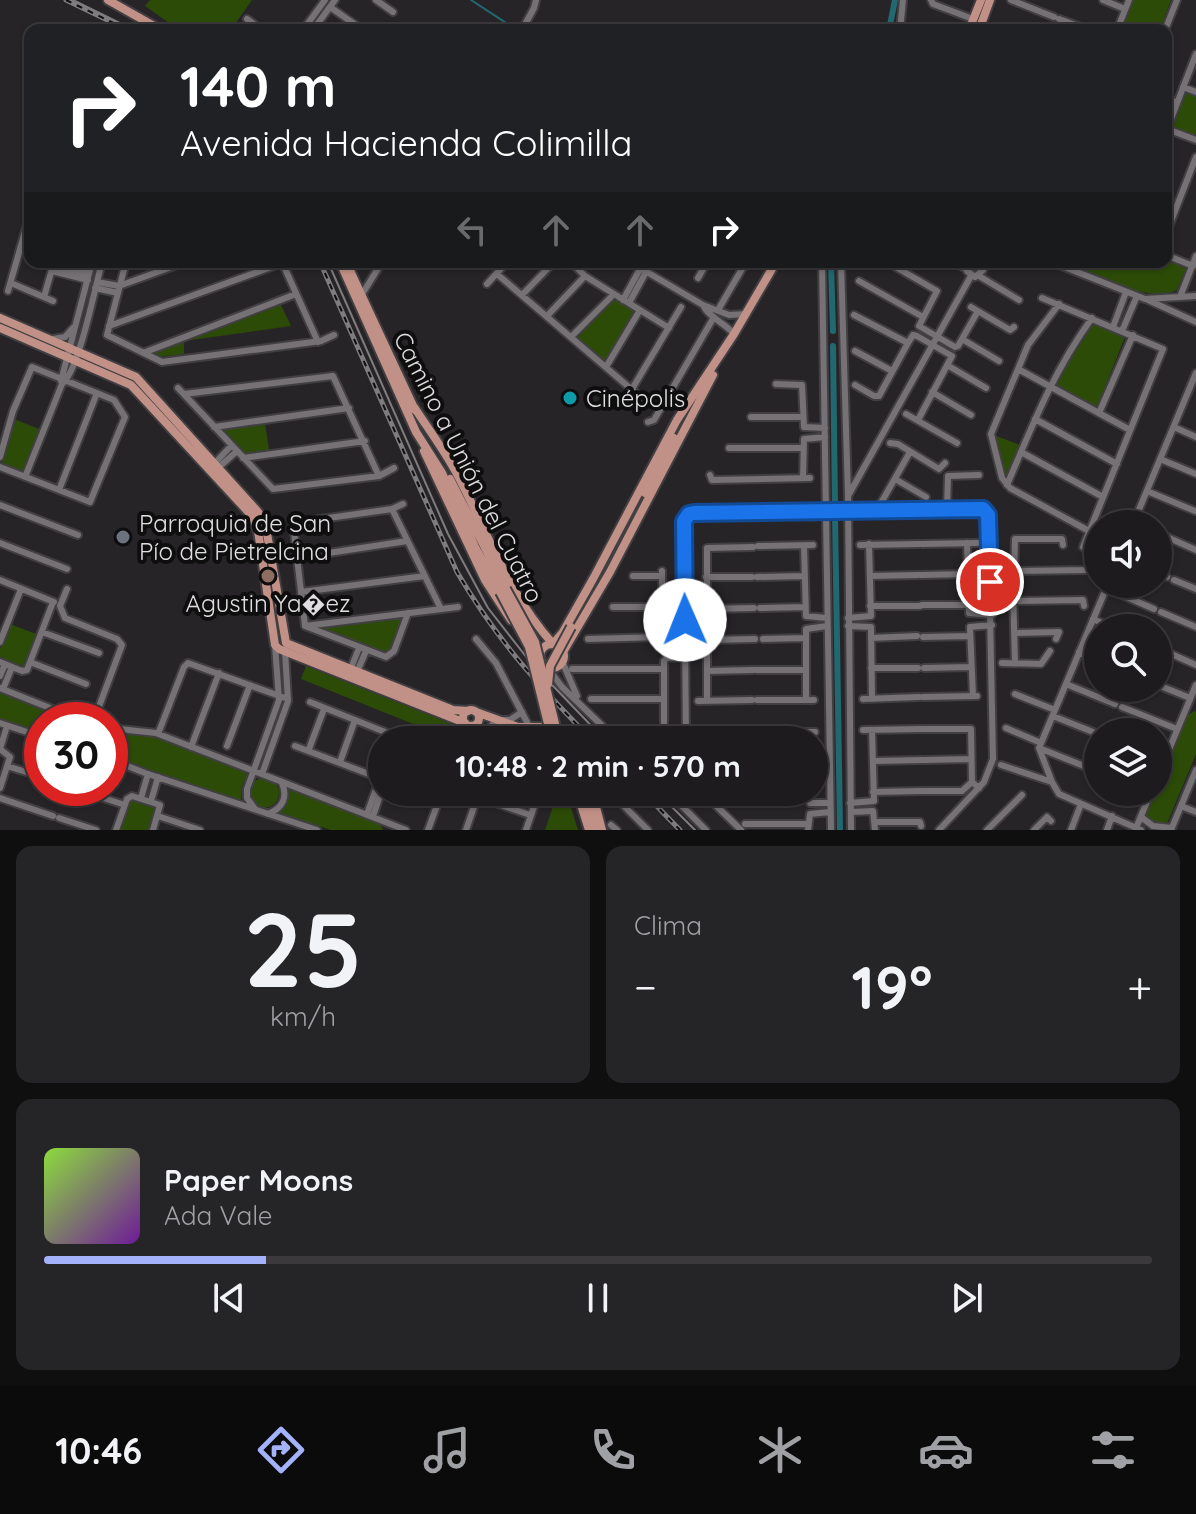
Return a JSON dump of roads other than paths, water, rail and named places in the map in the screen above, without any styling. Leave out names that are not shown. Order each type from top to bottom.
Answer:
[{"type":"main road","points":[[108,0],[150,24]]},
{"type":"main road","points":[[977,24],[981,0]]},
{"type":"main road","points":[[978,24],[990,0]]},
{"type":"main road","name":"Camino a Unión del Cuatro","points":[[343,268],[416,432],[442,473],[475,547],[535,642],[544,690]]},
{"type":"main road","name":"Camino a Unión del Cuatro","points":[[349,268],[503,591]]},
{"type":"main road","points":[[540,659],[542,648],[553,644],[563,632],[677,420],[734,334],[773,268]]},
{"type":"main road","points":[[0,318],[50,339],[131,385],[265,522],[286,643],[473,726]]},
{"type":"main road","points":[[0,328],[73,354],[93,357],[136,377],[255,521],[275,645],[453,710],[472,711],[525,726]]},
{"type":"main road","points":[[416,432],[485,580],[540,659],[547,667],[554,667],[610,572],[734,334]]},
{"type":"main road","points":[[549,726],[544,690],[550,666],[715,364]]},
{"type":"main road","points":[[414,407],[458,477],[509,582],[538,627],[563,656]]},
{"type":"main road","points":[[544,690],[558,726]]},
{"type":"main road","points":[[468,724],[463,716],[472,711]]},
{"type":"main road","points":[[578,806],[586,830]]},
{"type":"main road","points":[[592,806],[595,830]]},
{"type":"main road","points":[[594,806],[602,830]]},
{"type":"street","points":[[307,24],[325,0]]},
{"type":"street","points":[[376,0],[386,3],[393,12]]},
{"type":"street","points":[[525,24],[536,0]]},
{"type":"street","points":[[901,24],[903,0]]},
{"type":"street","points":[[931,0],[975,24]]},
{"type":"street","points":[[1011,0],[1072,24]]},
{"type":"street","points":[[1103,0],[1125,9]]},
{"type":"street","points":[[1119,24],[1129,0]]},
{"type":"street","points":[[1167,24],[1177,0]]},
{"type":"street","points":[[317,24],[332,3],[356,24]]},
{"type":"street","points":[[247,19],[251,24]]},
{"type":"street","points":[[1172,109],[1196,54]]},
{"type":"street","points":[[1183,87],[1196,92]]},
{"type":"street","points":[[1172,101],[1177,103]]},
{"type":"street","points":[[1172,132],[1196,140]]},
{"type":"street","points":[[1172,210],[1196,157]]},
{"type":"street","points":[[24,236],[10,287],[53,301]]},
{"type":"street","points":[[1180,297],[1196,256]]},
{"type":"street","points":[[1172,257],[1194,266]]},
{"type":"street","points":[[44,297],[52,268]]},
{"type":"street","points":[[60,268],[89,277]]},
{"type":"street","points":[[73,354],[76,325],[91,268]]},
{"type":"street","points":[[25,477],[83,334],[100,268]]},
{"type":"street","points":[[124,268],[109,326],[109,338],[158,361],[318,342],[334,335]]},
{"type":"street","points":[[96,285],[118,290],[171,268]]},
{"type":"street","points":[[109,326],[266,268]]},
{"type":"street","points":[[285,268],[318,342]]},
{"type":"street","points":[[361,296],[378,268]]},
{"type":"street","points":[[487,284],[502,268]]},
{"type":"street","points":[[522,295],[548,268]]},
{"type":"street","points":[[577,268],[669,328]]},
{"type":"street","points":[[639,268],[703,305],[734,334]]},
{"type":"street","points":[[698,278],[703,268]]},
{"type":"street","points":[[648,422],[654,420],[743,268]]},
{"type":"street","points":[[822,268],[827,340],[825,437],[831,830]]},
{"type":"street","points":[[841,268],[848,496],[851,830]]},
{"type":"street","points":[[897,268],[937,292],[919,326],[957,348],[974,309],[1011,330],[1014,327]]},
{"type":"street","points":[[1076,268],[1196,322]]},
{"type":"street","points":[[626,301],[643,271]]},
{"type":"street","points":[[848,496],[971,271],[1019,300]]},
{"type":"street","points":[[497,274],[644,400]]},
{"type":"street","points":[[547,316],[585,276]]},
{"type":"street","points":[[859,281],[923,317]]},
{"type":"street","points":[[1113,327],[1126,292]]},
{"type":"street","points":[[143,353],[296,294]]},
{"type":"street","points":[[571,337],[614,294]]},
{"type":"street","points":[[1122,331],[1137,296]]},
{"type":"street","points":[[1145,299],[1196,296]]},
{"type":"street","points":[[1042,298],[1163,349],[1098,510]]},
{"type":"street","points":[[1059,304],[1028,345],[991,434],[1002,478],[1007,485],[1084,528]]},
{"type":"street","points":[[632,389],[681,307]]},
{"type":"street","points":[[606,367],[640,310]]},
{"type":"street","points":[[716,314],[746,314]]},
{"type":"street","points":[[854,315],[908,343]]},
{"type":"street","points":[[1007,485],[1049,386],[1092,318]]},
{"type":"street","points":[[50,339],[65,337],[76,325]]},
{"type":"street","points":[[83,334],[84,345],[93,357]]},
{"type":"street","points":[[855,385],[878,396],[915,335],[951,355],[918,420]]},
{"type":"street","points":[[1099,413],[1133,335]]},
{"type":"street","points":[[962,339],[999,361]]},
{"type":"street","points":[[855,351],[892,371]]},
{"type":"street","points":[[947,365],[986,388]]},
{"type":"street","points":[[0,457],[13,411],[32,367],[114,400],[124,413],[90,502],[0,467]]},
{"type":"street","points":[[1018,369],[1130,430]]},
{"type":"street","points":[[1140,510],[1196,373]]},
{"type":"street","points":[[184,394],[333,376],[379,476]]},
{"type":"street","points":[[776,384],[802,385],[805,428],[825,428]]},
{"type":"street","points":[[178,388],[273,489],[379,476],[394,468]]},
{"type":"street","points":[[932,392],[971,415]]},
{"type":"street","points":[[59,490],[97,393]]},
{"type":"street","points":[[1187,395],[1195,399]]},
{"type":"street","points":[[214,427],[349,408]]},
{"type":"street","points":[[906,414],[957,443]]},
{"type":"street","points":[[751,417],[802,417]]},
{"type":"street","points":[[1035,419],[1117,464]]},
{"type":"street","points":[[1174,427],[1196,437]]},
{"type":"street","points":[[710,475],[712,480],[807,478],[803,448],[805,437],[825,437]]},
{"type":"street","points":[[243,458],[365,441]]},
{"type":"street","points":[[890,443],[898,444],[939,469],[945,463]]},
{"type":"street","points":[[213,469],[234,448]]},
{"type":"street","points":[[729,448],[803,448]]},
{"type":"street","points":[[877,510],[910,452]]},
{"type":"street","points":[[1021,452],[1103,497]]},
{"type":"street","points":[[1160,459],[1196,474]]},
{"type":"street","points":[[845,460],[851,468],[863,471]]},
{"type":"street","points":[[947,509],[948,476],[979,475]]},
{"type":"street","points":[[895,479],[926,497]]},
{"type":"street","points":[[1147,491],[1195,511]]},
{"type":"street","points":[[305,626],[293,523],[392,509],[403,504]]},
{"type":"street","points":[[0,505],[78,535]]},
{"type":"street","points":[[392,509],[441,609]]},
{"type":"street","points":[[686,726],[684,521],[689,514],[987,510],[994,751],[989,775],[939,830]]},
{"type":"street","points":[[990,582],[1013,581],[1014,540],[1062,539],[1063,545]]},
{"type":"street","points":[[1172,539],[1196,550]]},
{"type":"street","points":[[296,558],[407,541]]},
{"type":"street","points":[[0,543],[67,569]]},
{"type":"street","points":[[967,543],[971,615],[992,615]]},
{"type":"street","points":[[860,545],[977,543]]},
{"type":"street","points":[[848,622],[869,618],[869,544]]},
{"type":"street","points":[[685,620],[706,620],[707,548],[813,545]]},
{"type":"street","points":[[804,546],[807,617],[827,622]]},
{"type":"street","points":[[1014,571],[1084,570]]},
{"type":"street","points":[[633,576],[662,574],[664,648],[685,653]]},
{"type":"street","points":[[870,576],[968,574]]},
{"type":"street","points":[[301,592],[425,576]]},
{"type":"street","points":[[706,577],[804,576]]},
{"type":"street","points":[[1172,579],[1196,589]]},
{"type":"street","points":[[0,580],[57,603],[65,618]]},
{"type":"street","points":[[0,642],[21,589]]},
{"type":"street","points":[[6,665],[25,671],[49,612],[67,589]]},
{"type":"street","points":[[991,591],[1013,590],[1015,663]]},
{"type":"street","points":[[1132,598],[1196,627]]},
{"type":"street","points":[[1014,601],[1083,600],[1084,606]]},
{"type":"street","points":[[870,606],[969,605]]},
{"type":"street","points":[[305,626],[458,607]]},
{"type":"street","points":[[613,607],[662,607]]},
{"type":"street","points":[[707,609],[805,607]]},
{"type":"street","points":[[49,612],[117,639],[122,645],[101,702]]},
{"type":"street","points":[[305,626],[386,657],[394,651],[408,613]]},
{"type":"street","points":[[0,615],[9,619]]},
{"type":"street","points":[[698,701],[810,700],[806,670],[808,627],[827,622]]},
{"type":"street","points":[[848,622],[870,626],[872,699]]},
{"type":"street","points":[[863,699],[975,696],[971,625],[992,625]]},
{"type":"street","points":[[685,629],[706,629],[707,701]]},
{"type":"street","points":[[42,632],[99,653]]},
{"type":"street","points":[[1015,633],[1059,632],[1056,639]]},
{"type":"street","points":[[871,638],[970,636]]},
{"type":"street","points":[[588,639],[662,637]]},
{"type":"street","points":[[707,640],[806,638]]},
{"type":"street","points":[[476,639],[496,663],[532,726]]},
{"type":"street","points":[[1084,640],[1040,745],[1052,782],[1059,794],[1139,829],[1145,806]]},
{"type":"street","points":[[256,810],[247,794],[280,696],[275,645]]},
{"type":"street","points":[[353,674],[362,650]]},
{"type":"street","points":[[262,774],[288,699],[285,651]]},
{"type":"street","points":[[1002,663],[1041,664],[1050,651]]},
{"type":"street","points":[[1079,652],[1084,654]]},
{"type":"street","points":[[664,726],[665,658],[685,653]]},
{"type":"street","points":[[1172,654],[1196,665]]},
{"type":"street","points":[[563,656],[574,693],[587,709]]},
{"type":"street","points":[[30,662],[86,684]]},
{"type":"street","points":[[158,734],[185,664],[192,663],[288,699]]},
{"type":"street","points":[[0,676],[6,665]]},
{"type":"street","points":[[6,665],[2,689],[35,702]]},
{"type":"street","points":[[547,667],[562,687],[603,726]]},
{"type":"street","points":[[871,668],[971,667]]},
{"type":"street","points":[[572,669],[663,669]]},
{"type":"street","points":[[707,671],[806,670]]},
{"type":"street","points":[[191,747],[219,673]]},
{"type":"street","points":[[1066,684],[1177,729]]},
{"type":"street","points":[[227,746],[250,685]]},
{"type":"street","points":[[1172,739],[1196,685]]},
{"type":"street","points":[[1172,691],[1190,698]]},
{"type":"street","points":[[1015,694],[1084,727]]},
{"type":"street","points":[[596,701],[664,699]]},
{"type":"street","points":[[310,702],[368,729]]},
{"type":"street","points":[[1186,709],[1196,708]]},
{"type":"street","points":[[309,749],[324,709]]},
{"type":"street","points":[[491,726],[497,720],[510,720],[522,712]]},
{"type":"street","points":[[340,762],[355,720]]},
{"type":"street","points":[[0,788],[10,755],[0,749],[2,724],[24,731]]},
{"type":"street","points":[[1006,728],[1084,765]]},
{"type":"street","points":[[863,730],[971,729],[972,782],[979,788]]},
{"type":"street","points":[[128,730],[158,734],[406,830]]},
{"type":"street","points":[[850,803],[873,802],[872,730]]},
{"type":"street","points":[[295,746],[368,773]]},
{"type":"street","points":[[873,761],[971,759]]},
{"type":"street","points":[[1001,765],[1052,782]]},
{"type":"street","points":[[7,766],[24,771]]},
{"type":"street","points":[[128,766],[317,830]]},
{"type":"street","points":[[1141,817],[1153,826],[1171,829],[1195,773]]},
{"type":"street","points":[[141,798],[148,774]]},
{"type":"street","points":[[151,801],[158,777]]},
{"type":"street","points":[[268,814],[279,808],[285,798],[281,781]]},
{"type":"street","points":[[873,792],[962,791],[972,782]]},
{"type":"street","points":[[987,830],[1022,795]]},
{"type":"street","points":[[0,798],[96,830]]},
{"type":"street","points":[[128,798],[141,798],[160,805],[153,830]]},
{"type":"street","points":[[1071,830],[1081,804]]},
{"type":"street","points":[[116,830],[125,806]]},
{"type":"street","points":[[373,816],[375,806]]},
{"type":"street","points":[[373,816],[376,806]]},
{"type":"street","points":[[428,830],[436,806]]},
{"type":"street","points":[[469,829],[475,806]]},
{"type":"street","points":[[508,806],[530,815]]},
{"type":"street","points":[[526,830],[534,806]]},
{"type":"street","points":[[624,806],[648,830]]},
{"type":"street","points":[[682,806],[706,830]]},
{"type":"street","points":[[718,806],[743,827],[808,827],[811,813],[830,812]]},
{"type":"street","points":[[1181,806],[1196,812]]},
{"type":"street","points":[[851,812],[873,811],[875,826],[920,822],[921,826]]},
{"type":"street","points":[[158,816],[200,830]]},
{"type":"street","points":[[373,816],[385,830]]},
{"type":"street","points":[[1107,830],[1112,816]]},
{"type":"street","points":[[1034,830],[1047,817],[1051,821]]},
{"type":"waterway","points":[[471,0],[508,24]]},
{"type":"waterway","points":[[890,24],[895,0]]},
{"type":"waterway","points":[[831,268],[833,331]]},
{"type":"waterway","points":[[833,346],[835,507]]},
{"type":"waterway","points":[[835,516],[840,830]]},
{"type":"tram line","points":[[73,0],[122,24]]},
{"type":"tram line","points":[[331,268],[448,534],[488,608],[531,663],[592,726]]},
{"type":"tram line","points":[[671,806],[695,830]]},
{"type":"railway","points":[[66,0],[116,24]]},
{"type":"railway","points":[[323,268],[457,572],[487,619],[519,660],[578,726]]},
{"type":"railway","points":[[657,806],[680,830]]},
{"type":"place","name":"Cinépolis","points":[[570,398]]},
{"type":"place","name":"Parroquia de San Pío de Pietrelcina","points":[[123,537]]},
{"type":"place","name":"Agustin Ya�ez","points":[[268,576]]}]
